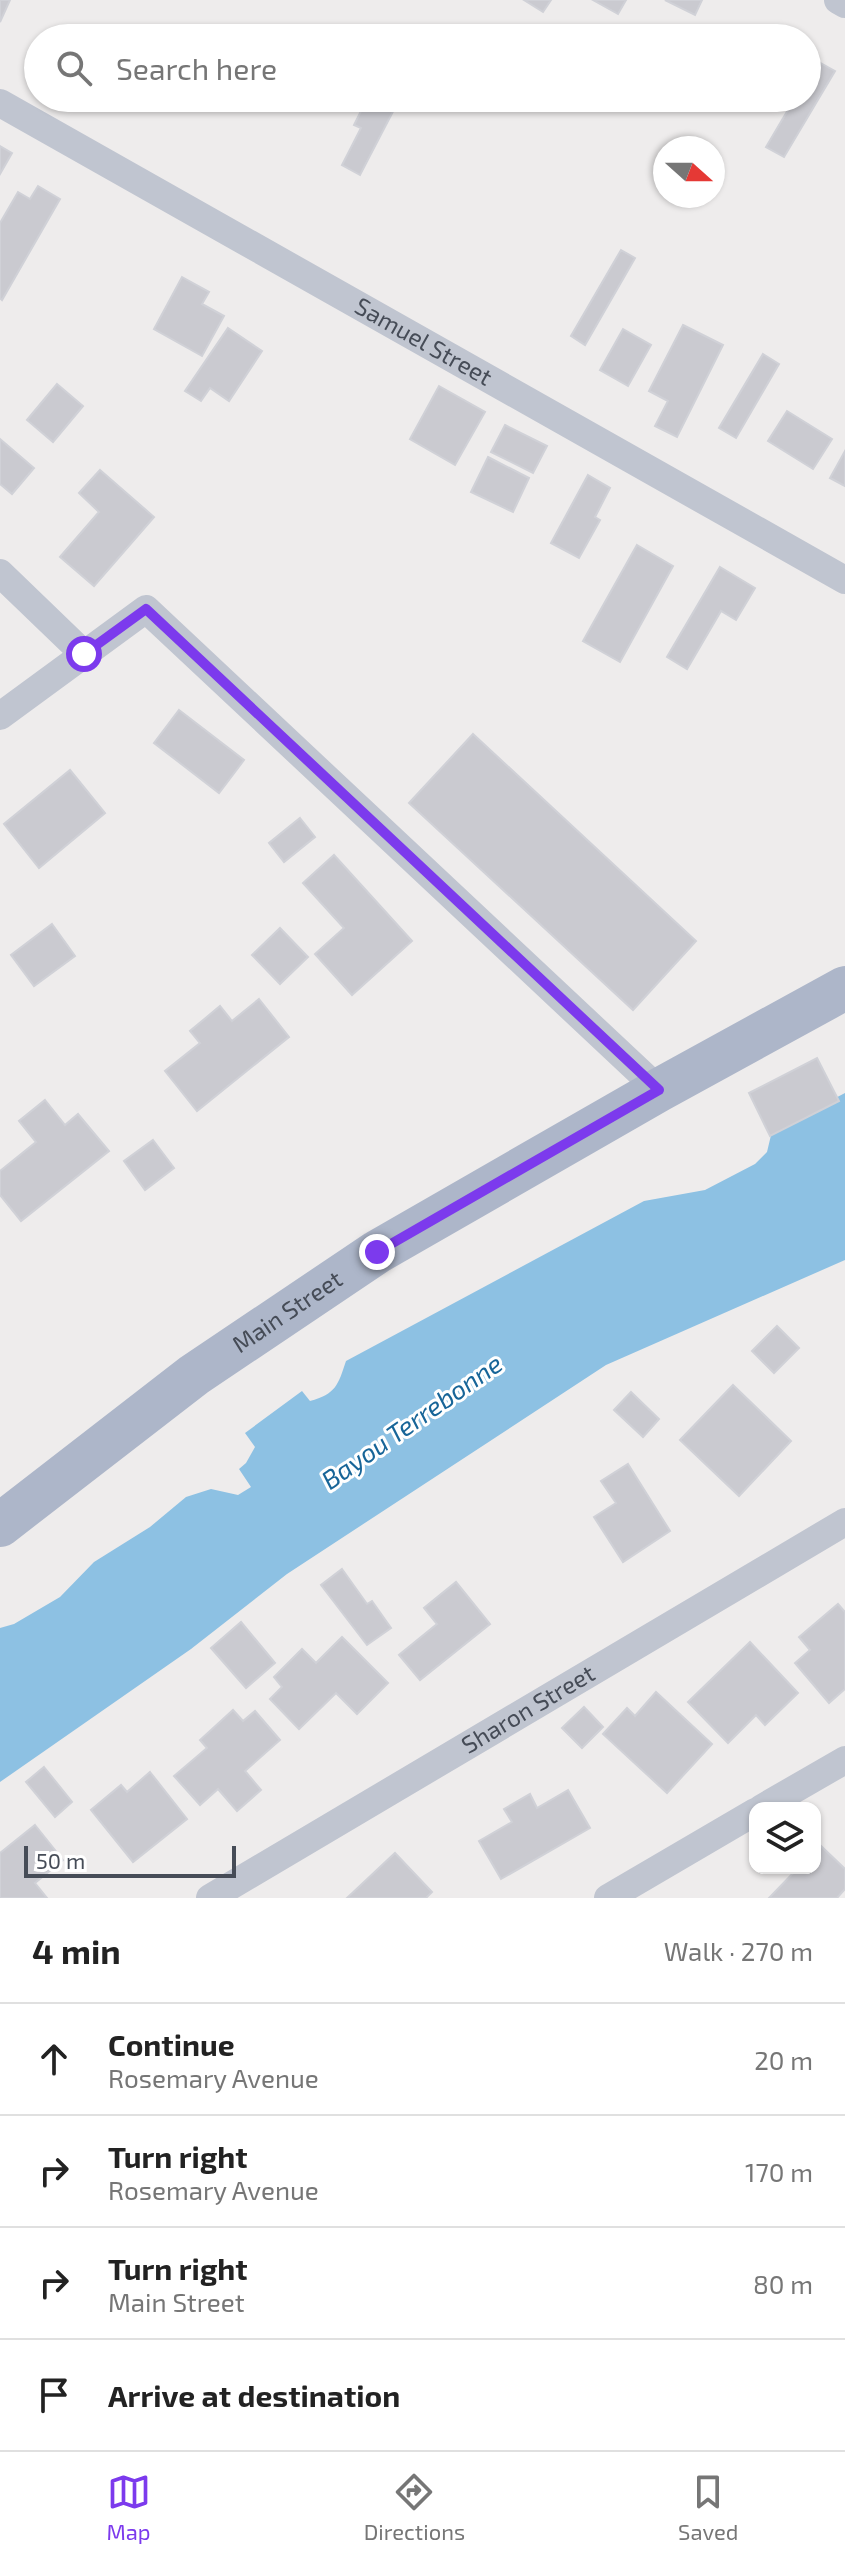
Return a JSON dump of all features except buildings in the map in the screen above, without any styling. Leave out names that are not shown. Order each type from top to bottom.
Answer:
[{"type":"main road","name":"Main Street","points":[[0,1525],[194,1375],[377,1252],[659,1090],[845,988]]},
{"type":"street","points":[[838,0],[845,4]]},
{"type":"street","name":"Samuel Street","points":[[0,103],[845,580]]},
{"type":"street","points":[[0,573],[84,654]]},
{"type":"street","points":[[0,716],[146,609],[659,1090]]},
{"type":"street","name":"Sharon Street","points":[[210,1898],[845,1522]]},
{"type":"street","points":[[772,1802],[845,1760]]},
{"type":"street","points":[[608,1898],[749,1816]]},
{"type":"water","name":"Bayou Terrebonne","points":[[845,1093],[845,1260],[606,1365],[287,1574],[191,1649],[0,1782],[0,1628],[14,1624],[60,1597],[94,1562],[150,1527],[186,1497],[211,1489],[238,1495],[251,1487],[239,1469],[255,1447],[245,1433],[302,1391],[310,1401],[331,1392],[346,1361],[644,1201],[705,1190],[755,1164],[767,1152],[772,1131]]},
{"type":"route","points":[[84,654],[146,609],[659,1090],[377,1252]]}]
